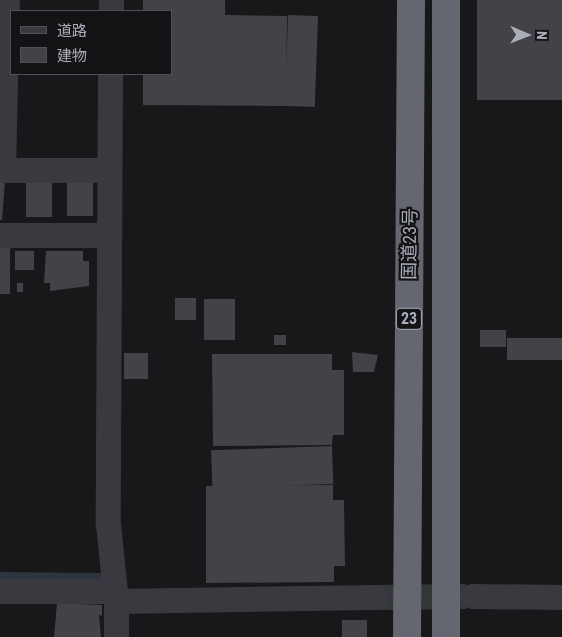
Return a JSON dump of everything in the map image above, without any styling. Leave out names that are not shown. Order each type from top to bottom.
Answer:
[{"type":"highway","name":"国道23号","points":[[407,637],[411,0]]},
{"type":"highway","name":"国道23号","points":[[446,0],[446,637]]},
{"type":"street","points":[[6,0],[2,170],[108,170]]},
{"type":"street","points":[[110,75],[107,234],[108,524],[116,596],[116,637]]},
{"type":"street","points":[[0,235],[107,234]]},
{"type":"street","points":[[0,591],[116,596],[376,597]]},
{"type":"street","points":[[472,596],[562,597]]},
{"type":"building","points":[[143,0],[225,0],[225,15],[287,16],[286,106],[143,105],[143,75],[172,75],[172,10],[143,10]]},
{"type":"building","points":[[477,0],[562,0],[562,100],[477,100]]},
{"type":"building","points":[[288,15],[318,16],[315,107],[285,106]]},
{"type":"building","points":[[67,180],[93,180],[93,216],[67,216]]},
{"type":"building","points":[[0,181],[5,181],[2,220],[0,220]]},
{"type":"building","points":[[26,181],[52,181],[52,217],[26,217]]},
{"type":"building","points":[[0,247],[10,247],[10,294],[0,294]]},
{"type":"building","points":[[15,251],[34,251],[34,270],[15,270]]},
{"type":"building","points":[[46,251],[83,251],[83,261],[89,261],[89,286],[50,291],[50,283],[44,283]]},
{"type":"building","points":[[17,283],[23,283],[23,292],[17,292]]},
{"type":"building","points":[[175,298],[196,298],[196,320],[175,320]]},
{"type":"building","points":[[204,299],[235,299],[235,340],[204,340]]},
{"type":"building","points":[[480,330],[506,330],[506,347],[480,347]]},
{"type":"building","points":[[274,335],[286,335],[286,345],[274,345]]},
{"type":"building","points":[[507,338],[562,338],[562,360],[507,360]]},
{"type":"building","points":[[352,352],[378,355],[374,372],[353,372]]},
{"type":"building","points":[[124,353],[148,353],[148,379],[124,379]]},
{"type":"building","points":[[212,354],[332,354],[332,370],[344,370],[344,435],[333,435],[332,445],[213,446]]},
{"type":"building","points":[[332,446],[333,484],[212,488],[211,450]]},
{"type":"building","points":[[333,485],[333,500],[344,500],[345,566],[334,566],[334,582],[206,583],[206,486]]},
{"type":"building","points":[[57,603],[102,605],[102,616],[99,615],[101,637],[54,637]]},
{"type":"building","points":[[342,620],[367,620],[367,637],[342,637]]},
{"type":"waterway","points":[[0,576],[101,577]]},
{"type":"tunnel","points":[[376,597],[466,596]]}]
